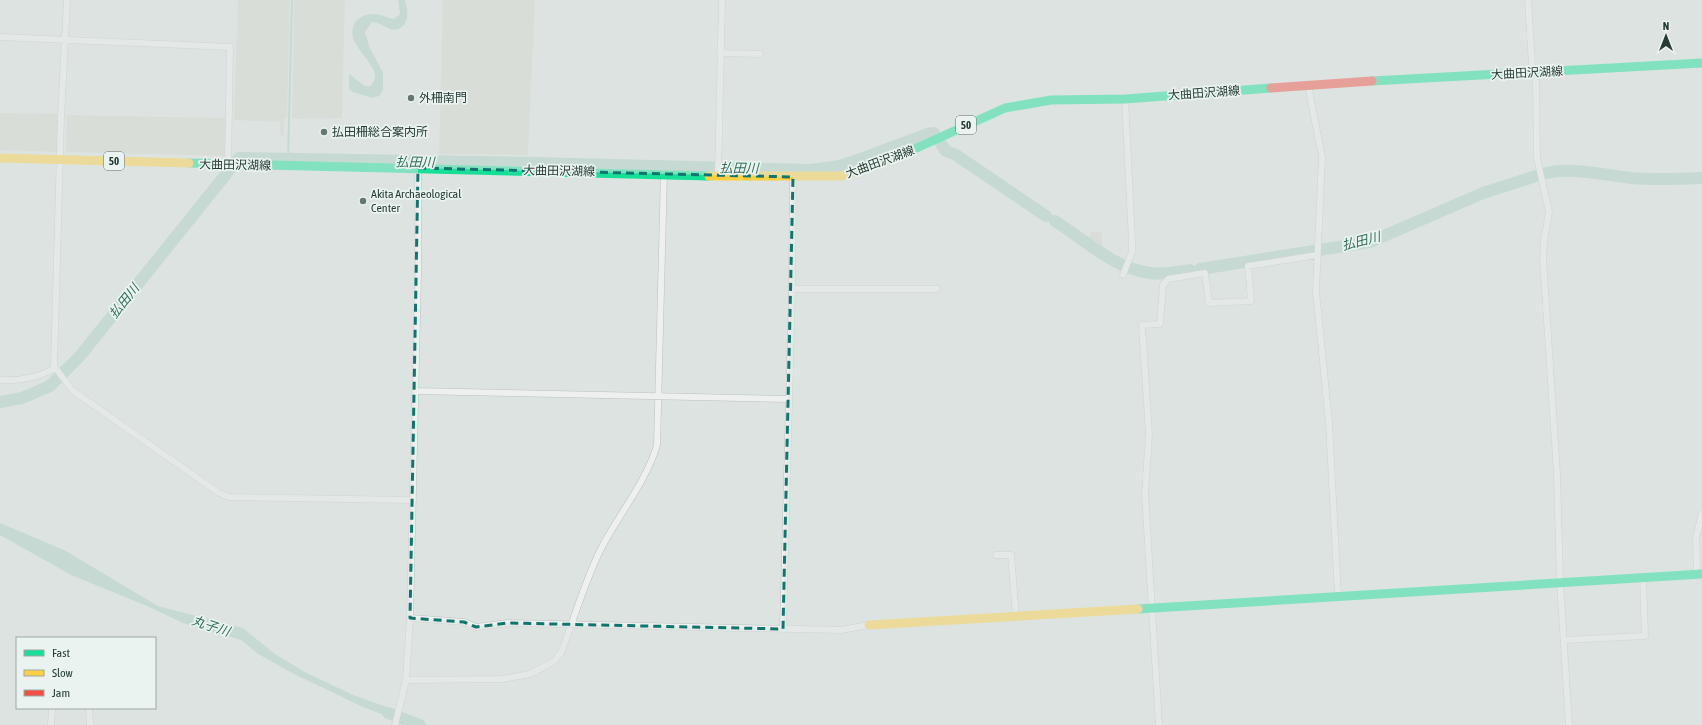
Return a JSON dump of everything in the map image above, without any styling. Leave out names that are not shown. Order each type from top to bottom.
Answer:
[{"type":"main road","name":"大曲田沢湖線","points":[[0,158],[231,165],[664,173],[718,176],[842,176],[906,154],[1005,108],[1051,100],[1125,98],[1702,63]]},
{"type":"main road","points":[[869,625],[1699,574]]},
{"type":"street","points":[[67,0],[60,160],[55,368],[72,390],[219,493],[229,497],[413,500]]},
{"type":"street","points":[[718,176],[722,0]]},
{"type":"street","points":[[1528,0],[1532,66],[1536,80],[1537,158],[1548,212],[1543,259],[1557,473],[1560,582],[1569,725]]},
{"type":"street","points":[[0,37],[230,47],[231,165]]},
{"type":"street","points":[[720,53],[760,54]]},
{"type":"street","points":[[1308,86],[1322,157],[1316,291],[1329,423],[1338,596]]},
{"type":"street","points":[[1123,275],[1132,252],[1125,98]]},
{"type":"street","points":[[395,725],[405,682],[410,618],[418,168]]},
{"type":"street","points":[[405,682],[502,678],[530,674],[553,662],[562,653],[591,569],[654,456],[657,446],[664,173]]},
{"type":"street","points":[[783,629],[792,289],[793,177]]},
{"type":"street","points":[[1159,725],[1145,494],[1149,434],[1142,325],[1160,324],[1163,285],[1168,279],[1205,273],[1209,303],[1251,301],[1248,266],[1317,255]]},
{"type":"street","points":[[792,289],[936,289]]},
{"type":"street","points":[[0,380],[36,377],[55,368]]},
{"type":"street","points":[[415,391],[788,400]]},
{"type":"street","points":[[1699,574],[1696,538],[1702,513]]},
{"type":"street","points":[[996,555],[1011,556],[1016,616]]},
{"type":"street","points":[[1564,640],[1645,636],[1643,577]]},
{"type":"street","points":[[410,618],[464,622],[476,626],[508,623],[841,630],[869,625]]},
{"type":"street","points":[[51,725],[52,709]]},
{"type":"street","points":[[89,709],[90,725]]},
{"type":"highlighted area","points":[[418,168],[793,177],[783,629],[508,623],[476,627],[464,622],[410,618]]},
{"type":"shaded area","points":[[238,0],[290,0],[287,118],[284,118],[284,136],[280,135],[280,122],[234,120]]},
{"type":"shaded area","points":[[294,0],[345,0],[342,118],[292,119]]},
{"type":"shaded area","points":[[443,0],[535,0],[528,155],[439,154]]},
{"type":"shaded area","points":[[0,113],[59,114],[58,152],[0,150]]},
{"type":"shaded area","points":[[67,115],[225,118],[225,156],[66,152]]},
{"type":"shaded area","points":[[1091,232],[1102,232],[1102,250],[1088,239]]},
{"type":"water","points":[[398,0],[405,0],[407,8],[406,21],[402,27],[395,30],[372,22],[365,32],[369,46],[383,73],[383,90],[379,96],[372,98],[353,92],[349,89],[349,74],[365,86],[371,86],[375,75],[369,62],[355,42],[352,35],[353,27],[360,17],[372,14],[394,19],[400,14]]},
{"type":"water","points":[[0,523],[64,550],[158,606],[243,628],[275,654],[303,671],[353,695],[404,713],[402,722],[363,707],[296,675],[258,654],[241,640],[183,623],[147,606],[71,575],[0,535]]},
{"type":"waterway","points":[[288,159],[292,0]]},
{"type":"waterway","name":"払田川","points":[[0,402],[22,398],[50,386],[80,356],[239,158],[535,163],[811,170],[839,166],[927,134],[934,134]]},
{"type":"waterway","name":"払田川","points":[[941,144],[946,151],[956,155],[1046,216]]},
{"type":"waterway","name":"払田川","points":[[1546,173],[1556,171],[1578,171],[1640,179],[1702,178]]},
{"type":"waterway","name":"払田川","points":[[1200,269],[1370,242],[1483,193],[1536,176]]},
{"type":"waterway","name":"払田川","points":[[1055,221],[1100,252],[1137,270],[1160,274],[1190,270]]},
{"type":"waterway","name":"丸子川","points":[[388,713],[420,725]]},
{"type":"traffic: fast","points":[[1372,81],[1702,63]]},
{"type":"traffic: fast","points":[[899,156],[1005,108],[1051,100],[1125,99],[1271,88]]},
{"type":"traffic: fast","points":[[189,163],[709,176]]},
{"type":"traffic: fast","points":[[1138,609],[1702,574]]},
{"type":"traffic: slow","points":[[709,176],[842,176],[899,156]]},
{"type":"traffic: slow","points":[[0,158],[189,163]]},
{"type":"traffic: slow","points":[[869,625],[1138,609]]},
{"type":"traffic: jam","points":[[1271,88],[1372,81]]},
{"type":"place","name":"外柵南門","points":[[411,98]]},
{"type":"place","name":"払田柵総合案内所","points":[[324,132]]},
{"type":"place","name":"Akita Archaeological Center","points":[[363,201]]}]
